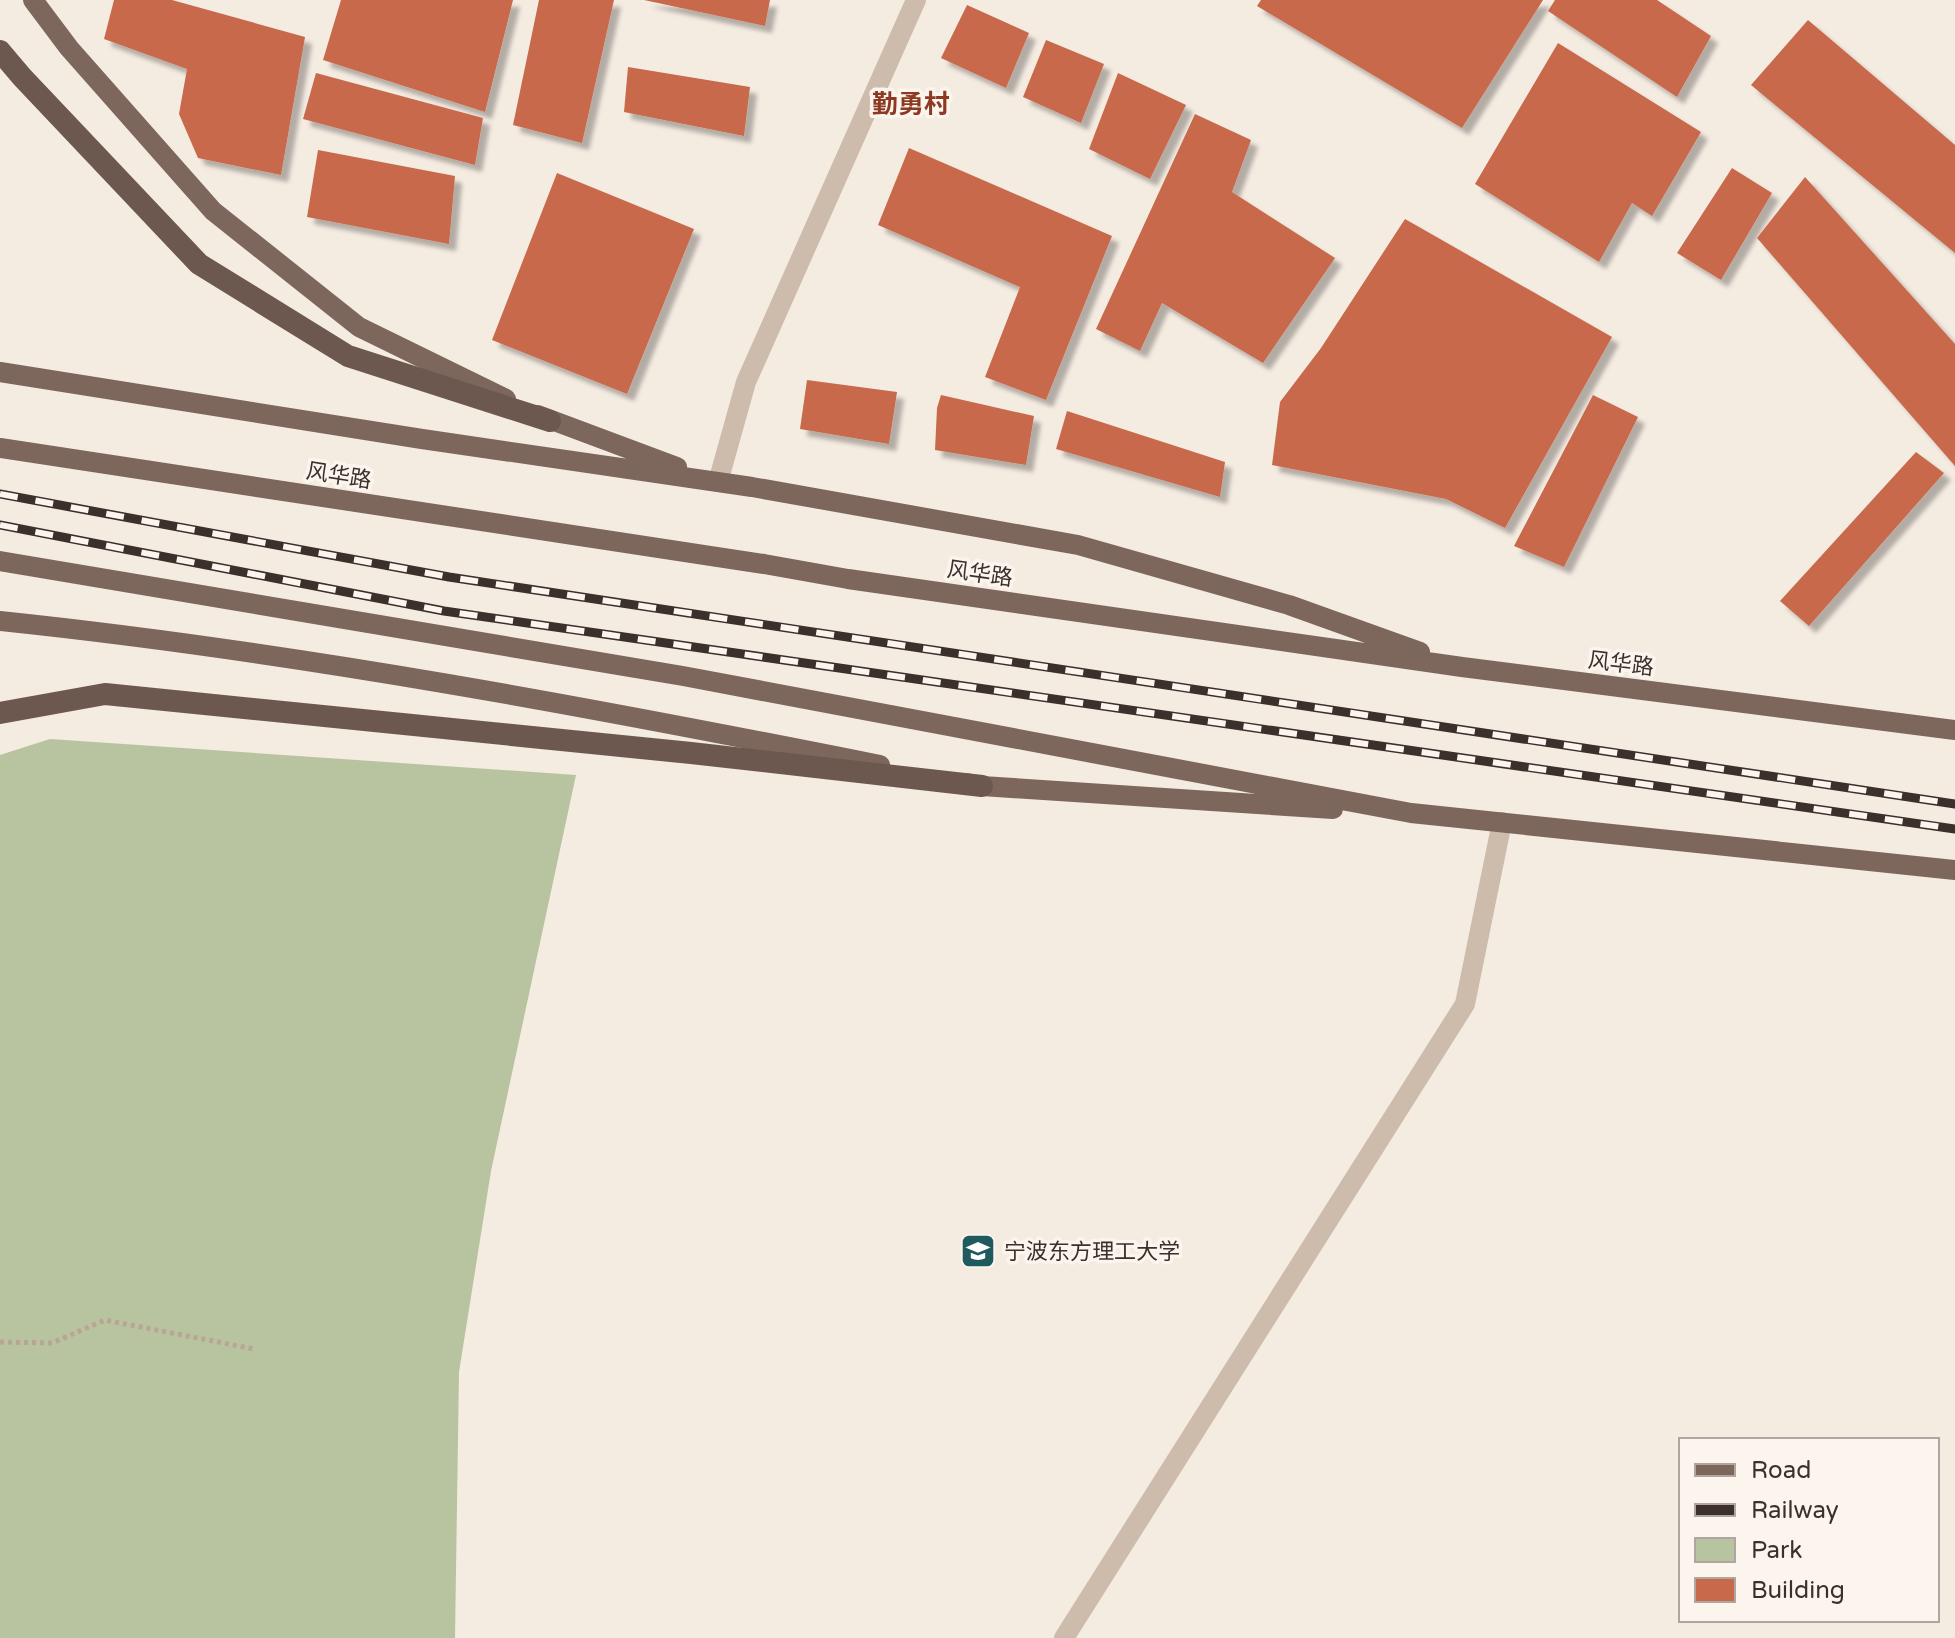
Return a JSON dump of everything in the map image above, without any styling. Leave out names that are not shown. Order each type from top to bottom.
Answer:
[{"type":"highway","points":[[0,51],[199,264],[348,356],[550,421]]},
{"type":"highway","points":[[0,713],[105,694],[691,753],[982,786]]},
{"type":"main road","points":[[33,0],[69,48],[213,211],[359,327],[550,421],[718,482]]},
{"type":"main road","points":[[0,372],[718,482],[1078,545],[1289,605],[1462,667]]},
{"type":"main road","name":"风华路","points":[[0,448],[864,581],[1462,667],[1955,730]]},
{"type":"main road","points":[[0,561],[683,676],[1411,813]]},
{"type":"main road","points":[[0,621],[132,635],[405,677],[697,729],[982,786],[1411,813],[1955,870]]},
{"type":"street","points":[[718,482],[746,382],[916,0]]},
{"type":"street","points":[[1064,1638],[1465,1004],[1502,822]]},
{"type":"path","points":[[0,1342],[52,1343],[105,1320],[254,1349]]},
{"type":"green space","points":[[50,739],[576,775],[491,1171],[459,1372],[455,1638],[0,1638],[0,755]]},
{"type":"building","points":[[114,0],[172,0],[305,37],[281,175],[198,158],[179,114],[187,69],[104,39]]},
{"type":"building","points":[[341,0],[513,0],[485,112],[323,60]]},
{"type":"building","points":[[539,0],[614,0],[582,143],[513,125]]},
{"type":"building","points":[[644,0],[770,0],[765,26]]},
{"type":"building","points":[[1261,0],[1543,0],[1462,128],[1257,6]]},
{"type":"building","points":[[1555,0],[1657,0],[1711,36],[1677,97],[1548,11]]},
{"type":"building","points":[[967,5],[1029,33],[1006,88],[941,58]]},
{"type":"building","points":[[1808,20],[1955,145],[1955,253],[1751,85]]},
{"type":"building","points":[[1046,40],[1104,64],[1081,123],[1023,97]]},
{"type":"building","points":[[1558,43],[1701,132],[1652,216],[1632,203],[1599,262],[1475,184]]},
{"type":"building","points":[[628,67],[750,87],[744,136],[624,112]]},
{"type":"building","points":[[316,73],[483,118],[475,165],[303,119]]},
{"type":"building","points":[[1118,73],[1186,105],[1150,179],[1089,149]]},
{"type":"building","points":[[1195,114],[1251,140],[1232,192],[1335,258],[1263,363],[1162,303],[1140,351],[1096,329]]},
{"type":"building","points":[[909,148],[1112,236],[1046,400],[985,377],[1020,287],[878,225]]},
{"type":"building","points":[[318,150],[455,176],[449,244],[307,217]]},
{"type":"building","points":[[1732,168],[1772,193],[1721,280],[1677,253]]},
{"type":"building","points":[[557,173],[694,229],[627,394],[492,340]]},
{"type":"building","points":[[1805,177],[1955,344],[1955,466],[1757,238]]},
{"type":"building","points":[[1405,219],[1612,337],[1505,528],[1446,499],[1272,465],[1280,402],[1321,348]]},
{"type":"building","points":[[807,380],[897,392],[889,444],[800,429]]},
{"type":"building","points":[[941,395],[1034,416],[1026,465],[935,450],[937,408]]},
{"type":"building","points":[[1593,395],[1638,417],[1564,567],[1514,546]]},
{"type":"building","points":[[1067,411],[1225,462],[1220,497],[1056,449]]},
{"type":"building","points":[[1916,452],[1944,473],[1809,626],[1780,601]]},
{"type":"railway","points":[[0,494],[449,577],[1955,804]]},
{"type":"railway","points":[[0,525],[444,611],[1955,829]]},
{"type":"place","name":"宁波东方理工大学","points":[[978,1251]]},
{"type":"district","name":"勤勇村","points":[[911,104]]}]
